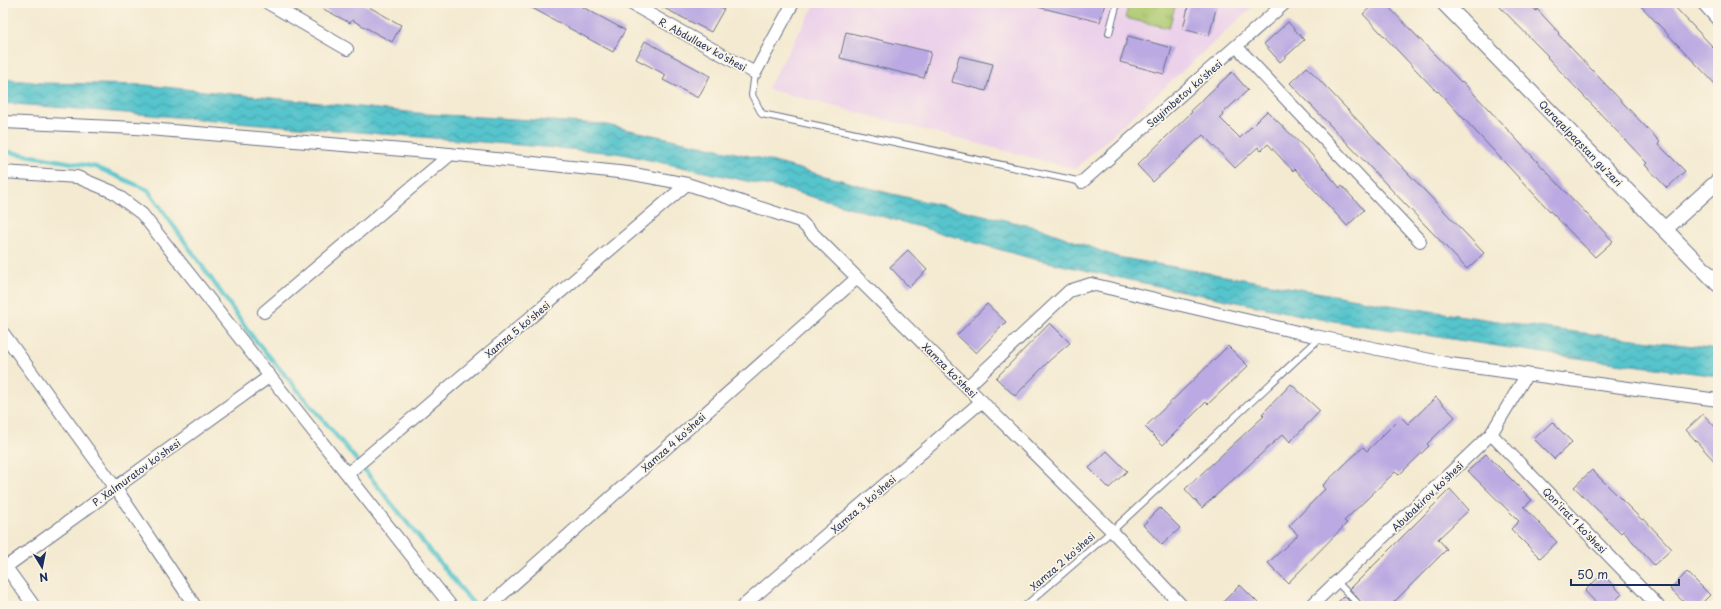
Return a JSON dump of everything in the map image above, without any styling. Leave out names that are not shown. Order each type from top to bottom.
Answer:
[{"type":"street","points":[[268,3],[347,50]]},
{"type":"street","name":"R. Abdullaev ko'shesi","points":[[630,3],[755,73]]},
{"type":"street","points":[[755,73],[793,3]]},
{"type":"street","name":"Sayimbetov ko'shesi","points":[[1082,182],[1237,47],[1285,3]]},
{"type":"street","name":"Qaraqalpaqstan gu'zari","points":[[1444,3],[1718,284]]},
{"type":"street","points":[[1703,3],[1718,20]]},
{"type":"street","points":[[1237,47],[1420,242]]},
{"type":"street","name":"Xamza ko'shesi","points":[[3,122],[136,128],[451,154],[628,173],[687,184],[800,221],[1112,531],[1182,606]]},
{"type":"street","points":[[264,312],[451,154]]},
{"type":"street","points":[[3,172],[77,177],[113,192],[142,214],[451,606]]},
{"type":"street","points":[[1665,229],[1718,181]]},
{"type":"street","name":"Xamza 5 ko'shesi","points":[[347,474],[687,184]]},
{"type":"street","name":"Xamza 4 ko'shesi","points":[[489,606],[858,278]]},
{"type":"street","points":[[967,387],[1069,291],[1091,284],[1321,338],[1450,364],[1718,400]]},
{"type":"street","points":[[3,333],[115,488],[195,606]]},
{"type":"street","name":"Abubakirov ko'shesi","points":[[1311,606],[1491,434],[1527,374]]},
{"type":"street","name":"P. Xalmuratov ko'shesi","points":[[4,566],[270,376]]},
{"type":"street","name":"Xamza 3 ko'shesi","points":[[743,606],[982,401]]},
{"type":"street","name":"Qon'irat 1 ko'shesi","points":[[1491,434],[1658,606]]},
{"type":"street","points":[[4,566],[34,606]]},
{"type":"lane","points":[[1109,32],[1117,3]]},
{"type":"lane","points":[[755,73],[752,95],[762,114],[1082,182]]},
{"type":"lane","name":"Xamza 2 ko'shesi","points":[[1025,606],[1112,531],[1321,338]]},
{"type":"lane","points":[[1337,582],[1360,606]]},
{"type":"shaded area","points":[[816,3],[1257,3],[1075,169],[767,89]]},
{"type":"green space","points":[[1129,3],[1176,3],[1169,28],[1125,18]]},
{"type":"water","points":[[3,79],[42,83],[145,85],[427,114],[602,124],[763,159],[888,193],[1039,228],[1117,257],[1390,305],[1558,330],[1718,349],[1718,376],[1570,357],[1320,319],[1030,258],[788,190],[617,153],[3,103]]},
{"type":"building","points":[[312,3],[362,3],[401,25],[392,42],[352,20],[350,23]]},
{"type":"building","points":[[523,3],[575,3],[625,30],[613,52]]},
{"type":"building","points":[[654,3],[713,3],[724,9],[711,32]]},
{"type":"building","points":[[1038,3],[1105,3],[1100,22],[1038,7]]},
{"type":"building","points":[[1189,3],[1209,3],[1217,5],[1209,36],[1183,29]]},
{"type":"building","points":[[1375,3],[1385,3],[1461,82],[1462,81],[1613,241],[1595,257],[1363,14]]},
{"type":"building","points":[[1496,3],[1529,3],[1536,11],[1537,9],[1559,33],[1558,34],[1660,142],[1658,144],[1685,171],[1667,188],[1645,165],[1647,163],[1547,57],[1548,56]]},
{"type":"building","points":[[1638,3],[1671,3],[1718,52],[1718,87]]},
{"type":"building","points":[[1288,22],[1304,40],[1280,62],[1264,44]]},
{"type":"building","points":[[846,32],[931,52],[924,78],[840,58]]},
{"type":"building","points":[[1128,36],[1172,48],[1164,74],[1120,62]]},
{"type":"building","points":[[645,41],[710,76],[698,98],[663,80],[666,75],[636,59]]},
{"type":"building","points":[[959,56],[993,64],[986,91],[952,82]]},
{"type":"building","points":[[1307,67],[1484,253],[1467,269],[1290,83]]},
{"type":"building","points":[[1232,72],[1248,90],[1222,114],[1223,115],[1220,118],[1240,138],[1267,111],[1311,154],[1340,188],[1342,186],[1364,210],[1347,226],[1295,169],[1293,171],[1268,144],[1261,151],[1258,147],[1235,168],[1203,135],[1153,182],[1137,165],[1192,112],[1191,110]]},
{"type":"building","points":[[908,250],[927,270],[909,287],[890,267]]},
{"type":"building","points":[[987,304],[1006,322],[976,353],[957,335]]},
{"type":"building","points":[[1050,323],[1070,343],[1051,359],[1015,396],[996,378]]},
{"type":"building","points":[[1228,346],[1248,366],[1208,404],[1206,402],[1163,445],[1145,427]]},
{"type":"building","points":[[1291,384],[1320,411],[1290,442],[1283,434],[1202,508],[1185,489],[1264,416],[1262,414]]},
{"type":"building","points":[[1436,397],[1455,417],[1427,444],[1429,446],[1399,475],[1395,472],[1344,521],[1347,523],[1288,583],[1268,563],[1298,535],[1289,526],[1325,489],[1322,486],[1363,447],[1367,451],[1401,417],[1408,424]]},
{"type":"building","points":[[1703,414],[1718,430],[1718,465],[1686,430]]},
{"type":"building","points":[[1552,422],[1572,442],[1554,459],[1534,439]]},
{"type":"building","points":[[1107,451],[1127,471],[1109,488],[1089,468]]},
{"type":"building","points":[[1486,454],[1532,500],[1524,507],[1557,542],[1540,558],[1511,529],[1519,521],[1468,471]]},
{"type":"building","points":[[1592,470],[1642,520],[1644,519],[1672,549],[1654,565],[1623,531],[1621,533],[1574,487]]},
{"type":"building","points":[[1450,489],[1469,510],[1438,539],[1447,549],[1390,606],[1364,606],[1350,589]]},
{"type":"building","points":[[1160,508],[1180,528],[1162,545],[1143,525]]},
{"type":"building","points":[[1687,572],[1710,595],[1699,606],[1688,606],[1670,589]]},
{"type":"building","points":[[1602,574],[1622,594],[1610,606],[1599,606],[1585,591]]},
{"type":"building","points":[[1240,585],[1261,606],[1219,606]]},
{"type":"building","points":[[1344,596],[1354,606],[1334,606]]},
{"type":"waterway","points":[[3,151],[96,167],[148,190],[252,336],[345,446],[475,606]]}]
